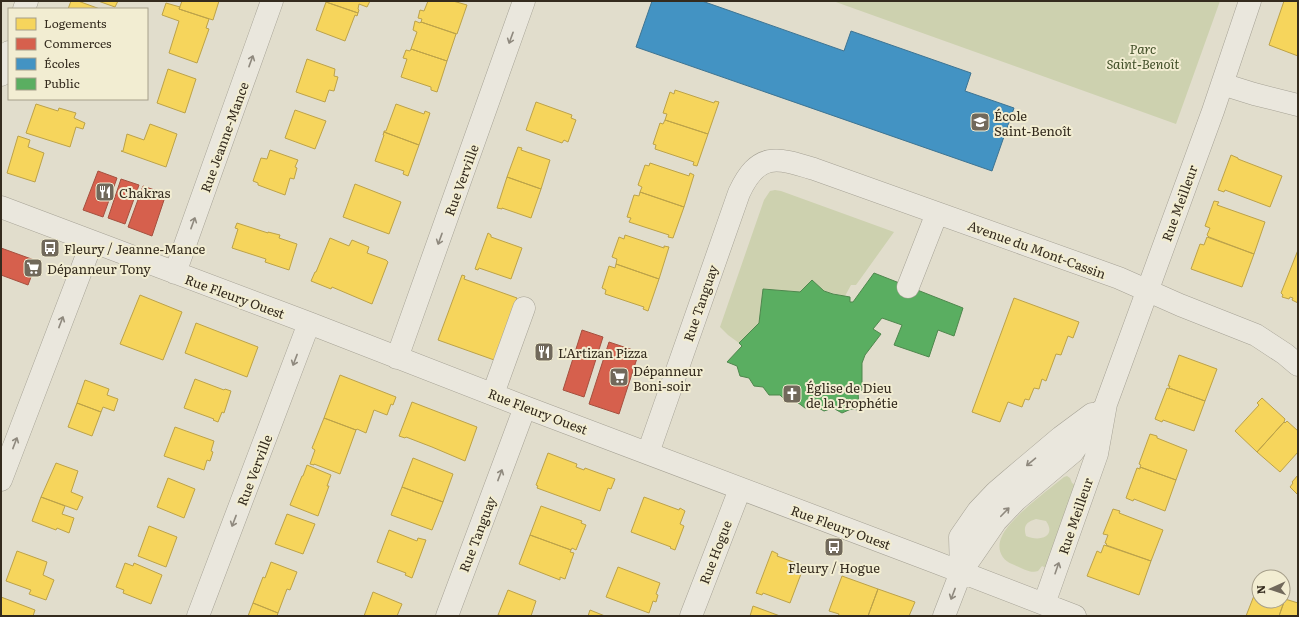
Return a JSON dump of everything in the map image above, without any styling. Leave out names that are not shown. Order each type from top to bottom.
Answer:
[{"type":"street","name":"Rue Jeanne-Mance","points":[[175,273],[272,1]]},
{"type":"street","name":"Rue Verville","points":[[397,358],[524,1]]},
{"type":"street","name":"Rue Meilleur","points":[[1044,604],[1097,454],[1106,404],[1222,84],[1250,1]]},
{"type":"street","points":[[1,75],[8,55]]},
{"type":"street","points":[[1222,84],[1298,105]]},
{"type":"street","name":"Avenue du Mont-Cassin","points":[[766,162],[778,160],[801,165],[1119,278],[1180,305],[1256,335],[1285,354],[1298,365]]},
{"type":"street","name":"Rue Tanguay","points":[[648,453],[739,193],[746,179],[755,167],[766,162]]},
{"type":"street","name":"Rue Fleury Ouest","points":[[1,207],[309,323],[493,394],[525,408],[648,453],[1074,616]]},
{"type":"street","points":[[908,287],[937,213]]},
{"type":"street","points":[[1,480],[92,242]]},
{"type":"street","points":[[493,394],[524,308]]},
{"type":"street","name":"Rue Verville","points":[[198,616],[309,323]]},
{"type":"street","points":[[944,616],[961,572],[960,537],[978,511],[996,492],[1061,437],[1106,404]]},
{"type":"street","name":"Rue Tanguay","points":[[446,616],[525,408]]},
{"type":"street","name":"Rue Hogue","points":[[691,616],[740,489]]},
{"type":"green space","name":"Parc Saint-Benoît","points":[[833,1],[1220,1],[1176,124]]},
{"type":"green space","points":[[775,190],[894,232],[856,285],[851,285],[845,296],[824,291],[812,281],[800,292],[763,289],[759,323],[739,343],[720,327],[764,200],[770,191]]},
{"type":"green space","points":[[1067,476],[1070,478],[1072,483],[1075,485],[1046,568],[1042,566],[1038,571],[1032,572],[1005,560],[1002,557],[999,545],[1006,529],[1021,513]],"holes":[[[1036,519],[1046,521],[1049,526],[1049,531],[1045,537],[1031,538],[1026,536],[1025,527],[1028,523]]]},
{"type":"building: Logements","points":[[71,1],[78,1],[97,8],[68,8]]},
{"type":"building: Logements","points":[[98,1],[118,1],[115,7]]},
{"type":"building: Logements","points":[[182,1],[219,1],[213,20],[179,9]]},
{"type":"building: Logements","points":[[326,1],[370,1],[367,7],[359,4],[358,13]]},
{"type":"building: Logements","points":[[428,1],[453,1],[467,5],[457,34],[421,22],[422,19],[418,18],[420,10],[424,11]]},
{"type":"building: Logements","points":[[1284,1],[1298,1],[1298,56],[1269,45]]},
{"type":"building: Logements","points":[[326,2],[358,13],[357,16],[355,15],[345,41],[316,30]]},
{"type":"building: Logements","points":[[166,3],[209,19],[206,28],[209,29],[197,63],[169,53],[179,21],[162,15]]},
{"type":"building: Logements","points":[[415,21],[456,34],[447,61],[411,49],[417,32],[413,30]]},
{"type":"building: Logements","points":[[411,49],[447,61],[437,92],[431,90],[431,87],[401,77],[407,59],[403,58],[406,50],[410,51]]},
{"type":"building: Logements","points":[[307,59],[335,69],[334,76],[338,77],[334,91],[329,90],[325,102],[296,92]]},
{"type":"building: Logements","points":[[168,69],[196,79],[185,113],[157,103]]},
{"type":"building: Logements","points":[[675,90],[714,103],[715,101],[719,102],[708,134],[665,120],[667,114],[663,113],[670,92],[674,94]]},
{"type":"building: Logements","points":[[536,102],[572,115],[571,118],[576,120],[568,142],[564,140],[562,143],[526,130]]},
{"type":"building: Logements","points":[[36,104],[58,111],[59,108],[76,113],[74,118],[85,123],[83,129],[76,127],[70,147],[26,133]]},
{"type":"building: Logements","points":[[396,104],[424,114],[425,111],[430,113],[419,145],[384,132],[386,131]]},
{"type":"building: Logements","points":[[295,110],[326,121],[315,149],[285,138]]},
{"type":"building: Logements","points":[[665,120],[708,134],[697,166],[693,165],[694,162],[655,149],[656,145],[653,144],[660,123],[663,124]]},
{"type":"building: Logements","points":[[150,124],[177,134],[166,167],[121,151],[123,151],[127,134],[144,140]]},
{"type":"building: Logements","points":[[384,132],[419,145],[408,176],[403,174],[404,171],[375,161]]},
{"type":"building: Logements","points":[[18,136],[30,140],[28,147],[44,153],[35,182],[7,173]]},
{"type":"building: Logements","points":[[518,147],[522,148],[521,150],[550,160],[541,189],[507,177]]},
{"type":"building: Logements","points":[[270,150],[298,160],[295,167],[297,168],[294,179],[290,178],[285,195],[258,185],[258,183],[253,181],[261,158],[267,159]]},
{"type":"building: Logements","points":[[1231,155],[1282,176],[1270,207],[1225,190],[1224,192],[1218,190]]},
{"type":"building: Logements","points":[[650,163],[689,176],[690,173],[694,175],[684,207],[640,192],[642,187],[638,185],[645,165],[649,166]]},
{"type":"building: Logements","points":[[507,177],[541,189],[531,218],[502,208],[497,208]]},
{"type":"building: Logements","points":[[355,184],[401,202],[389,234],[343,217]]},
{"type":"building: Logements","points":[[640,192],[684,207],[673,238],[668,237],[669,235],[629,222],[631,218],[627,217],[634,195],[639,196]]},
{"type":"building: Logements","points":[[1214,201],[1219,202],[1217,205],[1265,222],[1254,254],[1207,235],[1210,228],[1205,226]]},
{"type":"building: Logements","points":[[237,223],[268,233],[280,235],[279,238],[297,244],[289,270],[265,262],[266,259],[232,248],[238,229],[235,228]]},
{"type":"building: Logements","points":[[488,233],[491,237],[522,248],[511,279],[479,268],[478,270],[475,269]]},
{"type":"building: Logements","points":[[625,235],[664,248],[664,246],[669,247],[659,279],[616,264],[617,259],[612,257],[619,237],[624,239]]},
{"type":"building: Logements","points":[[1207,237],[1254,254],[1242,287],[1191,269],[1200,244],[1204,245]]},
{"type":"building: Logements","points":[[330,238],[349,246],[352,240],[369,247],[367,253],[388,262],[372,304],[332,287],[331,289],[311,281]]},
{"type":"building: Logements","points":[[1298,250],[1298,303],[1292,300],[1293,298],[1290,297],[1289,299],[1282,297],[1283,295],[1281,293]]},
{"type":"building: Logements","points":[[616,264],[659,279],[648,311],[643,309],[644,307],[605,294],[606,290],[602,288],[609,266],[615,268]]},
{"type":"building: Logements","points":[[462,275],[465,276],[464,279],[517,298],[496,355],[497,361],[438,340]]},
{"type":"building: Logements","points":[[140,295],[182,312],[163,360],[120,344]]},
{"type":"building: Logements","points":[[1014,298],[1079,322],[1073,338],[1068,336],[1061,355],[1056,354],[1046,381],[1042,379],[1039,389],[1034,388],[1029,400],[1025,399],[1022,407],[1008,402],[1000,422],[972,412]]},
{"type":"building: Logements","points":[[196,323],[258,347],[247,377],[185,353]]},
{"type":"building: Logements","points":[[1179,355],[1217,369],[1205,401],[1169,388],[1170,386],[1168,386]]},
{"type":"building: Logements","points":[[340,375],[396,397],[393,405],[391,404],[387,415],[374,410],[366,433],[324,418]]},
{"type":"building: Logements","points":[[195,379],[224,390],[231,391],[224,413],[222,412],[218,422],[213,420],[214,419],[184,408]]},
{"type":"building: Logements","points":[[85,380],[109,389],[107,395],[118,399],[114,411],[103,407],[101,412],[77,403]]},
{"type":"building: Logements","points":[[1167,388],[1205,401],[1194,431],[1163,420],[1162,422],[1155,419]]},
{"type":"building: Logements","points":[[1262,398],[1285,419],[1257,452],[1235,431],[1259,405],[1257,403]]},
{"type":"building: Logements","points":[[412,402],[477,427],[465,461],[406,437],[399,436]]},
{"type":"building: Logements","points":[[77,403],[101,412],[92,436],[68,427]]},
{"type":"building: Logements","points":[[324,418],[356,430],[340,474],[314,464],[310,464],[315,450],[312,448]]},
{"type":"building: Logements","points":[[1287,421],[1298,431],[1298,452],[1280,472],[1257,452],[1284,422],[1285,423]]},
{"type":"building: Logements","points":[[175,427],[214,441],[210,461],[207,460],[204,470],[164,456]]},
{"type":"building: Logements","points":[[1150,434],[1187,450],[1176,480],[1140,467],[1141,465],[1139,464]]},
{"type":"building: Logements","points":[[548,453],[577,464],[576,467],[584,470],[585,468],[615,479],[611,489],[608,488],[600,511],[537,488],[538,486],[536,485]]},
{"type":"building: Logements","points":[[413,458],[453,474],[443,502],[402,487]]},
{"type":"building: Logements","points":[[56,463],[78,471],[71,492],[83,497],[77,510],[41,497]]},
{"type":"building: Logements","points":[[307,465],[331,475],[327,486],[329,486],[318,516],[290,505]]},
{"type":"building: Logements","points":[[1140,467],[1176,480],[1165,511],[1134,499],[1133,501],[1126,498],[1137,468],[1140,469]]},
{"type":"building: Logements","points":[[1298,475],[1298,495],[1290,487]]},
{"type":"building: Logements","points":[[168,478],[195,489],[184,518],[157,507]]},
{"type":"building: Logements","points":[[402,487],[443,502],[432,530],[391,515]]},
{"type":"building: Logements","points":[[41,497],[65,506],[62,514],[74,518],[69,533],[32,521]]},
{"type":"building: Logements","points":[[644,497],[679,510],[680,508],[685,511],[680,524],[684,526],[675,550],[670,548],[671,547],[631,532]]},
{"type":"building: Logements","points":[[541,506],[582,521],[581,523],[586,525],[576,550],[572,548],[571,550],[530,535]]},
{"type":"building: Logements","points":[[1113,509],[1120,511],[1119,513],[1163,530],[1151,561],[1106,545],[1107,544],[1105,543],[1108,535],[1103,534]]},
{"type":"building: Logements","points":[[287,514],[315,524],[303,554],[275,544]]},
{"type":"building: Logements","points":[[149,526],[177,537],[166,567],[138,556]]},
{"type":"building: Logements","points":[[389,530],[417,541],[418,538],[426,540],[412,578],[405,575],[406,573],[377,562]]},
{"type":"building: Logements","points":[[530,535],[571,550],[570,552],[574,553],[565,579],[560,577],[560,580],[519,564]]},
{"type":"building: Logements","points":[[1104,545],[1151,561],[1139,595],[1087,576],[1097,551],[1101,553]]},
{"type":"building: Logements","points":[[17,551],[47,562],[43,575],[54,580],[46,600],[29,594],[31,590],[6,581]]},
{"type":"building: Logements","points":[[772,551],[778,554],[777,556],[804,566],[790,603],[763,593],[762,595],[756,593]]},
{"type":"building: Logements","points":[[271,562],[297,572],[290,590],[287,589],[278,613],[253,603],[263,577],[265,578]]},
{"type":"building: Logements","points":[[125,563],[133,566],[134,563],[162,575],[151,604],[123,593],[124,590],[116,587]]},
{"type":"building: Logements","points":[[618,567],[660,583],[656,594],[658,595],[656,602],[653,601],[649,613],[606,597]]},
{"type":"building: Logements","points":[[842,576],[878,589],[868,616],[838,616],[839,614],[829,611]]},
{"type":"building: Logements","points":[[878,589],[915,602],[909,616],[868,616]]},
{"type":"building: Logements","points":[[508,590],[536,601],[531,616],[498,615]]},
{"type":"building: Logements","points":[[373,592],[402,604],[397,616],[364,616]]},
{"type":"building: Logements","points":[[1,597],[35,610],[33,616],[1,616]]},
{"type":"building: Logements","points":[[1291,601],[1298,603],[1298,616],[1279,616],[1281,609],[1291,609]]},
{"type":"building: Logements","points":[[253,603],[278,613],[277,616],[248,616]]},
{"type":"building: Logements","points":[[1251,603],[1251,609],[1281,609],[1279,616],[1246,616]]},
{"type":"building: Logements","points":[[753,606],[780,616],[750,616]]},
{"type":"building: Logements","points":[[590,610],[605,616],[588,616]]},
{"type":"building: Commerces","points":[[98,171],[117,178],[103,217],[83,210]]},
{"type":"building: Commerces","points":[[121,179],[139,185],[125,224],[108,218]]},
{"type":"building: Commerces","points":[[143,186],[166,194],[152,236],[128,227]]},
{"type":"building: Commerces","points":[[1,248],[37,261],[28,285],[1,275]]},
{"type":"building: Commerces","points":[[582,330],[603,337],[584,397],[563,390]]},
{"type":"building: Commerces","points":[[609,342],[639,352],[619,414],[589,404]]},
{"type":"building: Écoles","points":[[652,1],[702,1],[844,51],[851,31],[971,73],[965,91],[1014,108],[992,171],[636,47]]},
{"type":"building: Public","points":[[874,273],[963,308],[954,336],[938,330],[929,357],[894,345],[902,325],[882,318],[873,329],[881,334],[865,355],[862,363],[862,390],[858,391],[859,410],[851,409],[842,413],[833,408],[824,411],[815,406],[805,408],[797,402],[787,402],[780,395],[769,395],[763,387],[754,386],[749,378],[740,376],[737,366],[727,362],[742,346],[739,343],[759,323],[763,289],[800,292],[812,280],[824,291],[850,297],[850,302],[853,302]]},
{"type":"place","name":"École Saint-Benoît","points":[[980,122]]},
{"type":"place","name":"Chakras","points":[[105,192]]},
{"type":"place","name":"Fleury / Jeanne-Mance","points":[[50,248]]},
{"type":"place","name":"Dépanneur Tony","points":[[33,268]]},
{"type":"place","name":"L'Artizan Pizza","points":[[544,352]]},
{"type":"place","name":"Dépanneur Boni-soir","points":[[619,377]]},
{"type":"place","name":"Église de Dieu de la Prophétie","points":[[792,394]]},
{"type":"place","name":"Fleury / Hogue","points":[[834,547]]}]
